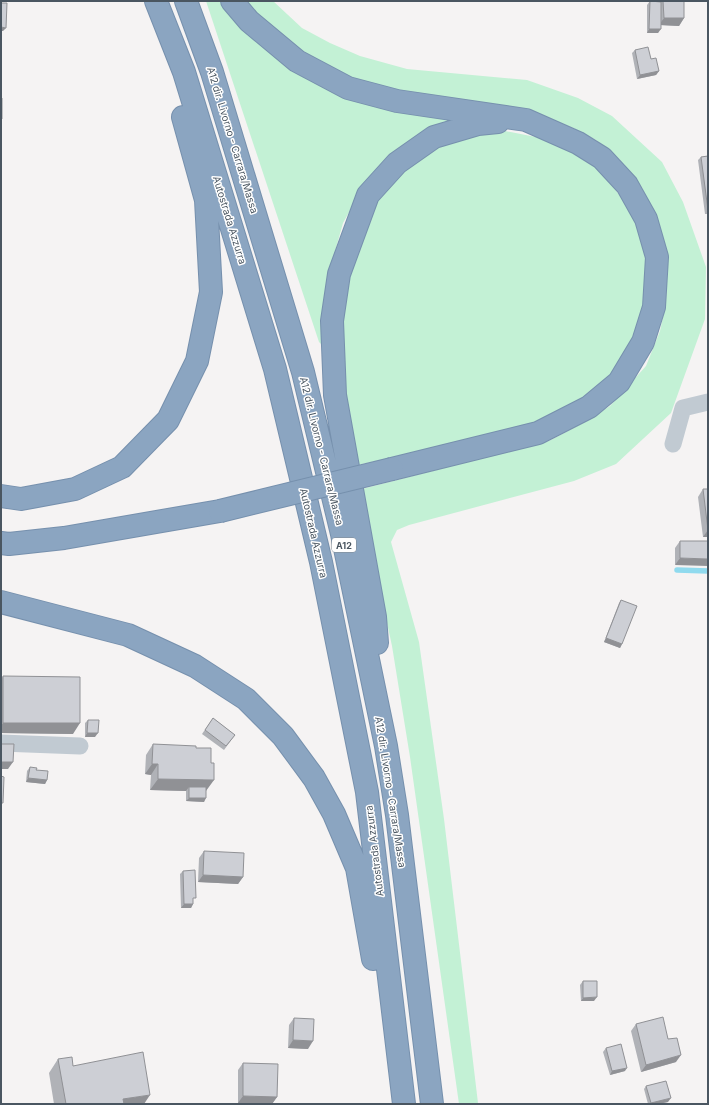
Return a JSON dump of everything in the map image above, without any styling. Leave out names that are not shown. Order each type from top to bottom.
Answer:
[{"type":"highway","name":"A12 dir. Livorno - Carrara/Massa","points":[[186,1],[212,72],[303,372],[342,534],[386,746],[398,822],[432,1104]]},
{"type":"highway","points":[[1,543],[9,544],[64,538],[220,511],[538,433],[589,407],[618,382],[643,342],[654,307],[657,256],[646,218],[627,185],[602,158],[578,143],[526,120],[398,101],[348,88],[297,61],[248,21],[232,1]]},
{"type":"highway","points":[[1,496],[21,500],[76,489],[122,466],[168,420],[197,361],[211,292],[206,200],[175,88],[157,3]]},
{"type":"highway","name":"Autostrada Azzurra","points":[[157,3],[184,72],[275,369],[321,562],[367,792],[402,1080]]},
{"type":"highway","points":[[386,746],[375,617],[335,395],[332,321],[339,274],[368,195],[397,163],[434,137],[478,124],[526,120]]},
{"type":"highway","points":[[1,602],[128,635],[195,666],[246,699],[283,736],[314,778],[334,814],[357,868],[380,996],[402,1080]]},
{"type":"highway","name":"A12","points":[[402,1080],[404,1104]]},
{"type":"street","points":[[672,444],[683,408],[708,402]]},
{"type":"street","points":[[1,743],[80,746]]},
{"type":"green space","points":[[206,1],[221,1],[250,33],[275,53],[453,117],[456,122],[362,189],[343,223],[329,273],[321,344],[319,342]]},
{"type":"green space","points":[[241,1],[273,1],[302,28],[330,43],[360,56],[407,69],[527,80],[578,98],[612,116],[662,162],[683,202],[706,267],[705,319],[671,413],[616,464],[574,481],[409,525],[397,530],[391,542],[419,642],[444,819],[478,1103],[459,1104],[410,757],[392,646],[358,490],[549,441],[583,423],[610,406],[646,366],[660,331],[666,303],[667,262],[659,223],[642,188],[619,159],[596,140],[573,128],[541,116],[378,87],[345,75],[310,57],[279,36]]},
{"type":"green space","points":[[505,131],[551,140],[584,157],[605,176],[627,205],[640,231],[647,267],[646,306],[635,337],[617,367],[595,392],[538,422],[429,450],[357,465],[349,443],[340,326],[347,268],[378,195],[407,165],[437,143],[473,132]]},
{"type":"building","points":[[650,1],[661,2],[661,29],[649,29]]},
{"type":"building","points":[[663,1],[684,1],[684,18],[664,18]]},
{"type":"building","points":[[1,3],[7,3],[6,28],[1,27]]},
{"type":"building","points":[[648,47],[651,59],[656,58],[659,71],[640,75],[635,50]]},
{"type":"building","points":[[2,98],[2,119],[1,119]]},
{"type":"building","points":[[708,156],[708,210],[701,157]]},
{"type":"building","points":[[703,489],[708,489],[708,530]]},
{"type":"building","points":[[680,541],[708,541],[708,559],[680,558]]},
{"type":"building","points":[[621,600],[637,606],[622,644],[606,638]]},
{"type":"building","points":[[3,676],[80,677],[80,723],[3,723]]},
{"type":"building","points":[[213,718],[235,735],[226,746],[205,730]]},
{"type":"building","points":[[88,720],[99,720],[98,733],[87,733]]},
{"type":"building","points":[[1,744],[14,744],[13,762],[1,762]]},
{"type":"building","points":[[153,744],[211,748],[211,763],[214,763],[214,780],[158,779],[158,764],[152,764]]},
{"type":"building","points":[[30,767],[37,768],[36,770],[48,771],[47,780],[28,778]]},
{"type":"building","points":[[1,776],[4,777],[3,803],[1,803]]},
{"type":"building","points":[[189,787],[206,787],[206,798],[189,798]]},
{"type":"building","points":[[204,851],[244,853],[243,877],[203,875]]},
{"type":"building","points":[[195,870],[196,898],[193,898],[193,904],[184,904],[183,871]]},
{"type":"building","points":[[583,981],[597,981],[597,997],[583,998]]},
{"type":"building","points":[[663,1017],[668,1039],[677,1038],[681,1055],[646,1065],[636,1024]]},
{"type":"building","points":[[294,1018],[314,1019],[313,1041],[293,1040]]},
{"type":"building","points":[[621,1044],[627,1068],[612,1071],[606,1048]]},
{"type":"building","points":[[143,1052],[150,1095],[123,1099],[124,1104],[66,1104],[58,1059],[72,1057],[73,1066]]},
{"type":"building","points":[[243,1063],[278,1064],[277,1097],[243,1096]]},
{"type":"building","points":[[666,1081],[671,1098],[651,1103],[646,1086]]},
{"type":"waterway","points":[[677,570],[708,571]]}]
